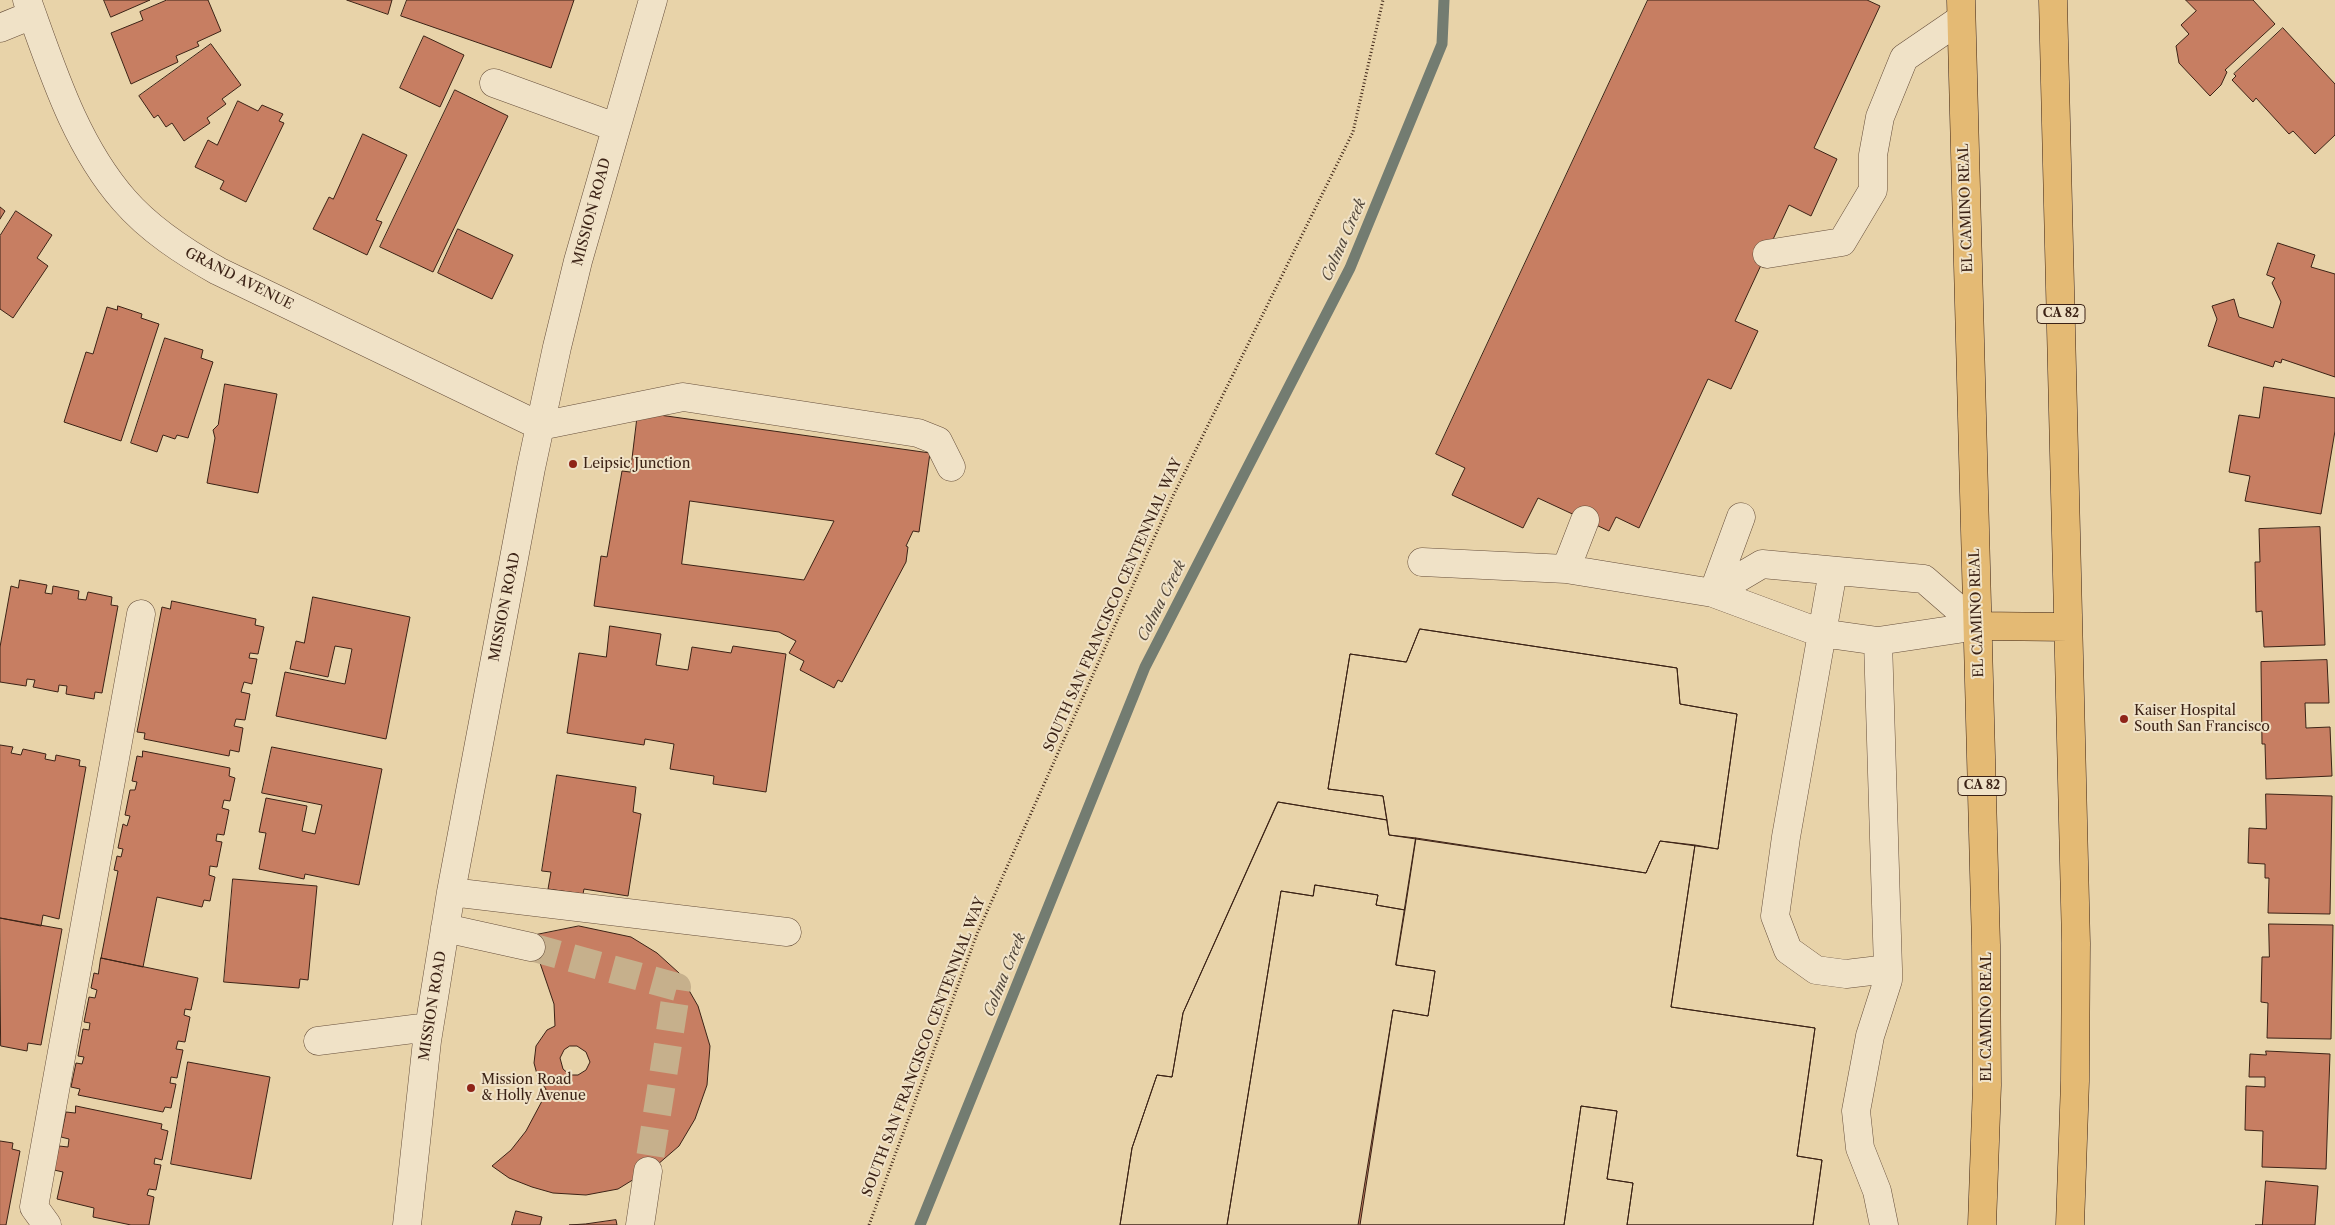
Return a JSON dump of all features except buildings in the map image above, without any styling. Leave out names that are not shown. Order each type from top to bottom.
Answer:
[{"type":"main road","name":"CA 82","points":[[2053,0],[2076,943],[2075,1081],[2070,1225]]},
{"type":"main road","name":"EL CAMINO REAL","points":[[1961,10],[1986,925],[1987,1085],[1982,1225]]},
{"type":"main road","points":[[1978,626],[2068,627]]},
{"type":"street","name":"MISSION ROAD","points":[[407,1225],[429,1027],[445,928],[540,426],[576,271],[652,0]]},
{"type":"street","points":[[0,28],[29,8]]},
{"type":"street","name":"GRAND AVENUE","points":[[29,8],[62,92],[100,170],[125,202],[154,229],[184,252],[218,271],[540,426]]},
{"type":"street","points":[[1767,254],[1842,242],[1873,190],[1873,155],[1880,118],[1904,58],[1961,10]]},
{"type":"street","points":[[494,83],[615,127]]},
{"type":"street","points":[[540,426],[683,397],[918,433],[938,442],[951,467]]},
{"type":"street","points":[[1713,593],[1741,517]]},
{"type":"street","points":[[1566,569],[1585,520]]},
{"type":"street","points":[[1422,562],[1566,569],[1713,593],[1821,633],[1878,641],[1978,626]]},
{"type":"street","points":[[1713,593],[1762,564],[1924,579],[1978,626]]},
{"type":"street","points":[[1833,571],[1786,837],[1775,916],[1788,950],[1816,970],[1846,974],[1888,969]]},
{"type":"street","points":[[47,1225],[34,1207],[140,614]]},
{"type":"street","points":[[1878,641],[1888,980],[1870,1036],[1856,1111],[1860,1148],[1877,1191],[1884,1225]]},
{"type":"street","points":[[451,892],[786,932]]},
{"type":"street","points":[[445,928],[531,947]]},
{"type":"street","points":[[318,1041],[429,1027]]},
{"type":"street","points":[[640,1225],[648,1171]]},
{"type":"path","name":"SOUTH SAN FRANCISCO CENTENNIAL WAY","points":[[869,1225],[977,934],[1172,498],[1353,132],[1382,0]]},
{"type":"waterway","name":"Colma Creek","points":[[920,1225],[1145,667],[1350,268],[1442,44],[1444,0]]},
{"type":"tunnel","points":[[531,947],[677,987],[648,1171]]},
{"type":"place","name":"Leipsic Junction","points":[[573,464]]},
{"type":"place","name":"Kaiser Hospital South San Francisco","points":[[2124,719]]},
{"type":"place","name":"Mission Road & Holly Avenue","points":[[471,1088]]}]
